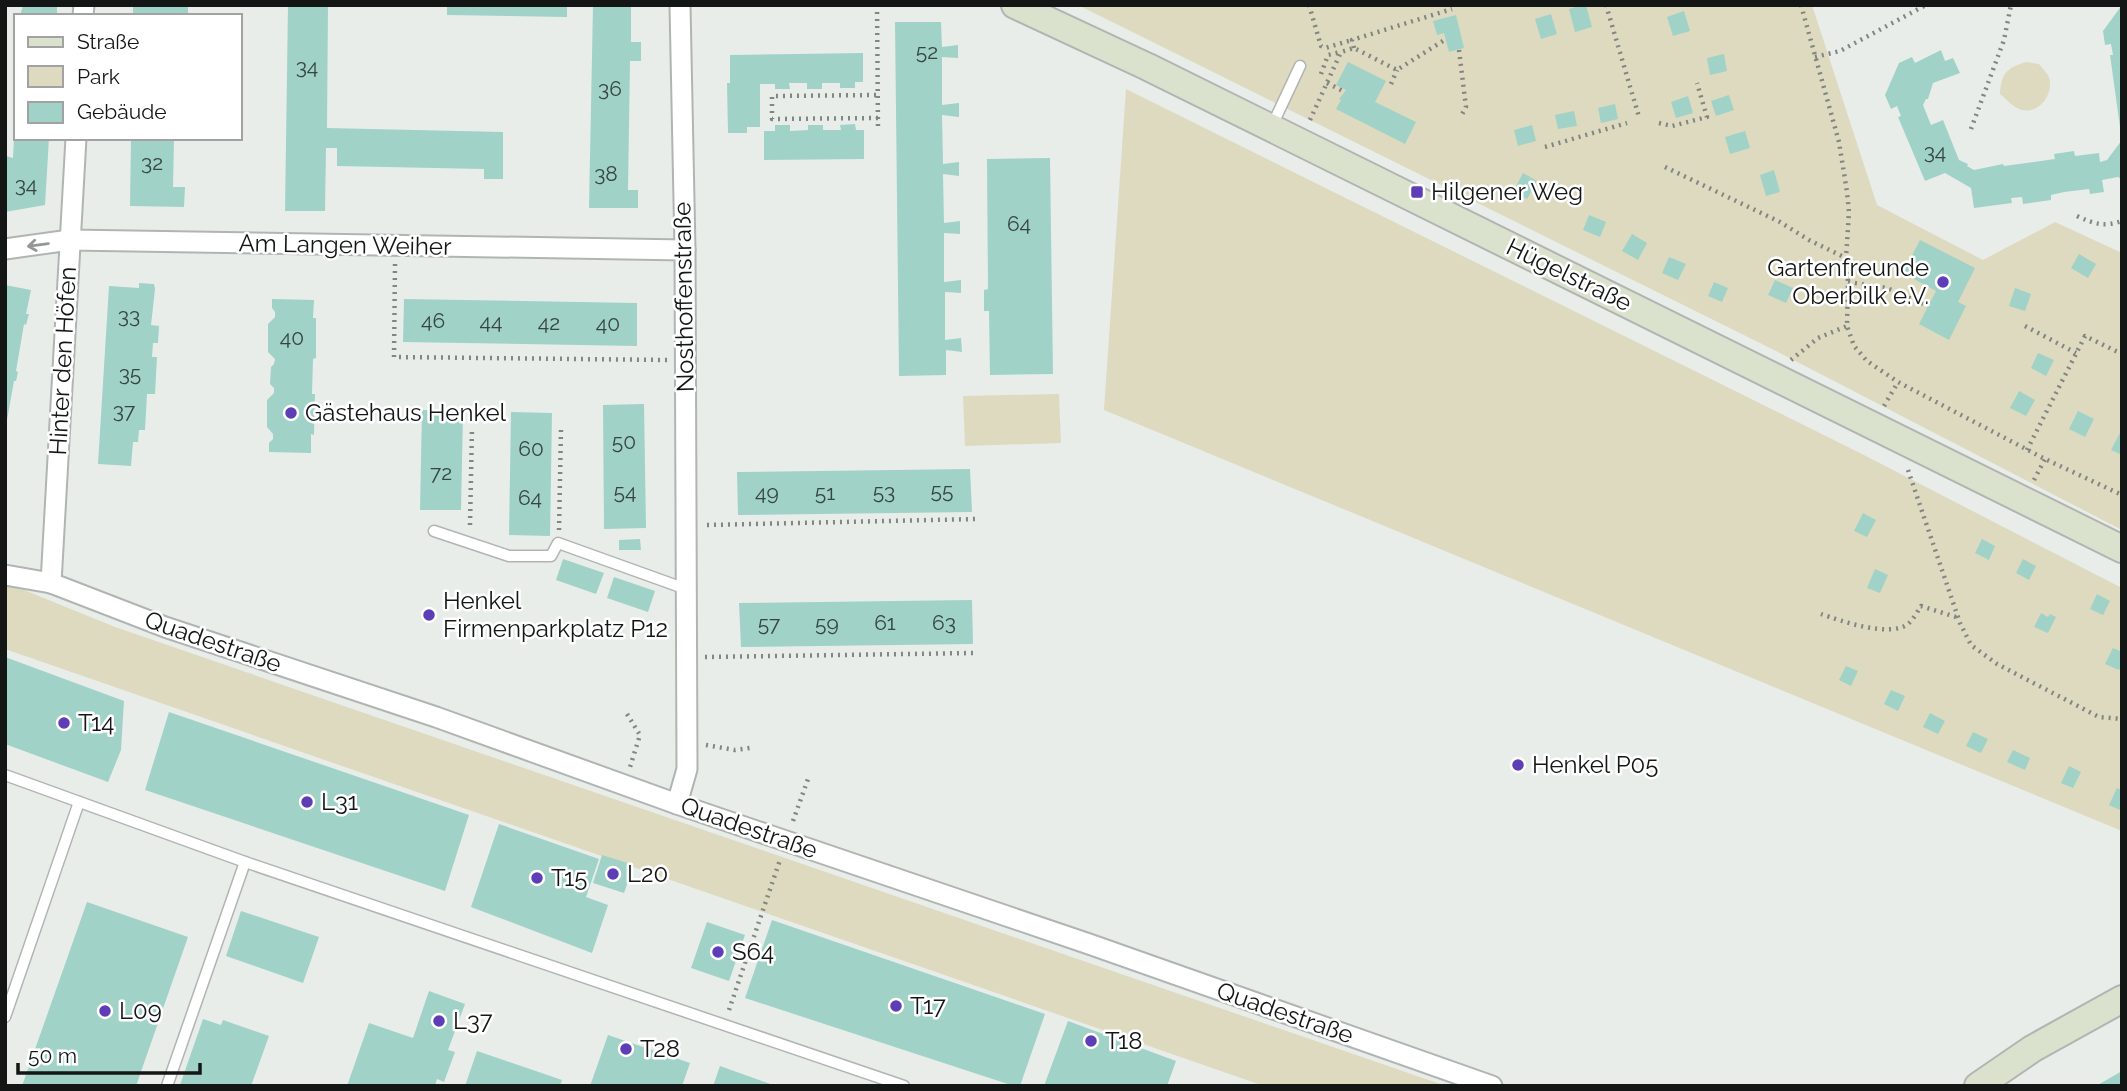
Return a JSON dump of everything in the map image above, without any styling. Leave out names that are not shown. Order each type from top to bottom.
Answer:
[{"type":"street","name":"Nosthoffenstraße","points":[[677,804],[687,769],[685,250],[680,5]]},
{"type":"street","name":"Hügelstraße","points":[[1015,5],[1148,66],[2122,549]]},
{"type":"street","name":"Hinter den Höfen","points":[[51,583],[76,140]]},
{"type":"street","name":"Am Langen Weiher","points":[[5,250],[70,240],[685,250]]},
{"type":"street","name":"Quadestraße","points":[[5,575],[51,583],[165,627],[436,717],[677,804],[1492,1086]]},
{"type":"street","points":[[1978,1086],[2032,1049],[2122,999]]},
{"type":"lane","points":[[1270,128],[1300,66]]},
{"type":"lane","points":[[435,531],[509,556],[551,555],[558,543],[687,589]]},
{"type":"lane","points":[[5,775],[245,862],[724,1024],[878,1082],[904,1086]]},
{"type":"lane","points":[[5,1017],[79,802]]},
{"type":"lane","points":[[167,1086],[245,862]]},
{"type":"path","points":[[877,5],[878,130]]},
{"type":"path","points":[[1309,5],[1321,46],[1325,48],[1452,9]]},
{"type":"path","points":[[1606,5],[1639,117]]},
{"type":"path","points":[[1801,5],[1839,142],[1845,179],[1849,212],[1846,258],[1847,326],[1854,346],[1867,361],[1898,382],[2027,450],[2122,495]]},
{"type":"path","points":[[1815,57],[1840,51],[1926,5]]},
{"type":"path","points":[[1971,129],[2004,40],[2011,5]]},
{"type":"path","points":[[1352,40],[1354,48]]},
{"type":"path","points":[[1391,83],[1397,70],[1446,40]]},
{"type":"path","points":[[1321,74],[1328,55],[1354,48],[1397,70]]},
{"type":"path","points":[[1459,50],[1466,107],[1460,118]]},
{"type":"path","points":[[1310,120],[1341,52]]},
{"type":"path","points":[[1326,83],[1345,92]]},
{"type":"path","points":[[1659,123],[1672,127],[1707,117],[1697,83]]},
{"type":"path","points":[[878,95],[772,96],[772,119],[878,118]]},
{"type":"path","points":[[1545,147],[1627,123]]},
{"type":"path","points":[[1665,167],[1780,222],[1846,258]]},
{"type":"path","points":[[2077,216],[2096,225],[2108,226],[2122,221]]},
{"type":"path","points":[[396,246],[394,357],[685,360]]},
{"type":"path","points":[[1848,282],[1887,288],[1928,306]]},
{"type":"path","points":[[1772,376],[1818,338],[1847,326]]},
{"type":"path","points":[[2025,326],[2076,353]]},
{"type":"path","points":[[2027,450],[2085,336],[2122,354]]},
{"type":"path","points":[[1886,402],[1898,382]]},
{"type":"path","points":[[469,542],[472,428]]},
{"type":"path","points":[[558,543],[561,429]]},
{"type":"path","points":[[1899,438],[1959,618],[1971,645],[1997,664],[2099,718],[2122,719]]},
{"type":"path","points":[[2035,480],[2045,459]]},
{"type":"path","points":[[685,525],[976,519]]},
{"type":"path","points":[[1821,614],[1875,629],[1904,627],[1921,606],[1959,618]]},
{"type":"path","points":[[687,657],[974,653]]},
{"type":"path","points":[[625,784],[640,736],[627,714]]},
{"type":"path","points":[[687,741],[735,750],[750,748]]},
{"type":"path","points":[[724,1024],[765,911],[808,779]]},
{"type":"green space","points":[[1078,5],[1812,5],[1877,205],[1983,260],[2055,222],[2122,253],[2122,530],[1774,350]]},
{"type":"green space","points":[[2026,62],[2039,64],[2048,75],[2050,83],[2047,96],[2040,106],[2022,110],[2000,94],[2006,72]]},
{"type":"green space","points":[[1126,89],[1858,452],[2122,588],[2122,831],[1104,410]]},
{"type":"green space","points":[[1059,394],[1061,443],[965,446],[963,396]]},
{"type":"green space","points":[[5,585],[24,590],[115,627],[1446,1086],[1264,1086],[5,649]]},
{"type":"building","points":[[23,5],[57,5],[57,14],[21,14]]},
{"type":"building","points":[[133,5],[188,5],[188,14],[133,14]]},
{"type":"building","points":[[288,5],[328,5],[327,128],[503,132],[503,179],[484,179],[484,169],[337,166],[337,148],[326,148],[325,211],[285,211]]},
{"type":"building","points":[[447,5],[567,5],[567,17],[447,15]]},
{"type":"building","points":[[593,5],[631,5],[631,42],[641,42],[641,61],[630,61],[628,190],[638,190],[638,208],[589,208]]},
{"type":"building","points":[[1586,5],[1592,27],[1575,32],[1569,9]]},
{"type":"building","points":[[2122,5],[2120,127],[2110,55],[2113,55],[2111,44],[2105,45],[2103,31]]},
{"type":"building","points":[[1684,11],[1690,31],[1673,36],[1667,17]]},
{"type":"building","points":[[1551,14],[1557,34],[1541,39],[1535,19]]},
{"type":"building","points":[[1456,15],[1464,48],[1449,52],[1444,33],[1437,35],[1433,21]]},
{"type":"building","points":[[895,22],[941,22],[942,47],[958,45],[958,58],[942,57],[942,105],[959,103],[959,117],[942,115],[943,164],[959,162],[959,176],[943,174],[944,223],[960,221],[960,234],[944,233],[944,282],[961,280],[961,293],[945,292],[945,340],[961,338],[962,352],[946,350],[946,375],[899,376]]},
{"type":"building","points":[[1941,50],[1945,61],[1953,58],[1960,73],[1933,83],[1923,105],[1931,125],[1943,120],[1959,160],[1968,164],[1967,166],[1974,170],[2055,159],[2054,154],[2074,151],[2075,156],[2099,153],[2100,162],[2107,160],[2122,140],[2122,180],[2118,177],[2102,180],[2104,192],[2090,194],[2089,189],[2064,192],[2051,195],[2051,200],[2023,204],[2022,197],[2011,198],[2012,203],[1974,208],[1971,188],[1945,173],[1925,181],[1898,117],[1901,116],[1897,106],[1891,109],[1885,95],[1899,63],[1912,57],[1915,63]]},
{"type":"building","points":[[863,53],[863,82],[855,82],[855,88],[840,88],[840,83],[822,83],[822,89],[807,89],[807,83],[789,83],[790,89],[775,89],[775,84],[760,84],[760,127],[747,127],[747,133],[728,133],[727,83],[730,83],[730,55]]},
{"type":"building","points":[[1724,54],[1727,71],[1710,75],[1707,58]]},
{"type":"building","points":[[1348,62],[1386,81],[1375,102],[1416,122],[1405,144],[1336,109],[1346,90],[1336,85]]},
{"type":"building","points":[[1729,95],[1734,110],[1716,116],[1711,101]]},
{"type":"building","points":[[1688,96],[1693,113],[1676,118],[1671,102]]},
{"type":"building","points":[[1615,104],[1618,119],[1601,123],[1598,108]]},
{"type":"building","points":[[1574,111],[1577,126],[1558,129],[1555,115]]},
{"type":"building","points":[[855,124],[856,130],[864,130],[864,159],[764,160],[764,131],[775,131],[775,125],[790,125],[790,131],[808,130],[808,125],[823,125],[823,130],[841,130],[840,125]]},
{"type":"building","points":[[1532,125],[1536,141],[1518,146],[1514,130]]},
{"type":"building","points":[[1745,131],[1750,148],[1730,154],[1725,137]]},
{"type":"building","points":[[14,138],[49,140],[45,205],[5,212],[6,156],[13,158]]},
{"type":"building","points":[[131,140],[174,140],[173,187],[185,187],[184,207],[130,206]]},
{"type":"building","points":[[1050,158],[1053,374],[990,375],[989,311],[984,311],[984,290],[988,289],[987,159]]},
{"type":"building","points":[[1774,170],[1780,192],[1766,196],[1760,175]]},
{"type":"building","points":[[1523,173],[1537,181],[1527,199],[1513,192]]},
{"type":"building","points":[[1589,215],[1606,222],[1600,237],[1583,230]]},
{"type":"building","points":[[1632,234],[1647,243],[1638,260],[1622,251]]},
{"type":"building","name":"Gartenfreunde Oberbilk e.V.","points":[[1920,240],[1975,268],[1958,302],[1966,306],[1949,340],[1919,324],[1936,291],[1903,273]]},
{"type":"building","points":[[2079,254],[2096,264],[2088,278],[2071,268]]},
{"type":"building","points":[[1669,257],[1686,264],[1678,280],[1662,273]]},
{"type":"building","points":[[1775,280],[1793,288],[1786,303],[1768,295]]},
{"type":"building","points":[[1714,282],[1728,288],[1722,302],[1708,296]]},
{"type":"building","points":[[139,283],[154,284],[155,289],[151,325],[159,326],[158,343],[153,343],[152,357],[157,357],[155,394],[147,394],[145,430],[139,430],[138,442],[133,442],[131,466],[98,464],[109,286],[139,288]]},
{"type":"building","points":[[5,285],[31,290],[26,314],[29,314],[26,325],[24,324],[16,371],[18,372],[7,420]]},
{"type":"building","points":[[2015,288],[2031,294],[2025,311],[2009,306]]},
{"type":"building","points":[[272,299],[314,300],[316,358],[313,359],[312,394],[315,394],[311,453],[269,452],[273,434],[267,427],[267,400],[274,393],[270,384],[271,367],[275,359],[268,352],[268,324],[275,317]]},
{"type":"building","points":[[404,299],[637,303],[637,346],[403,342]]},
{"type":"building","points":[[2038,353],[2054,360],[2046,376],[2031,368]]},
{"type":"building","points":[[2019,391],[2035,400],[2026,416],[2010,408]]},
{"type":"building","points":[[644,404],[646,528],[604,529],[603,405]]},
{"type":"building","points":[[422,410],[463,411],[461,510],[420,510]]},
{"type":"building","points":[[2078,411],[2094,419],[2085,437],[2069,429]]},
{"type":"building","points":[[511,412],[552,413],[550,536],[509,535]]},
{"type":"building","points":[[2122,429],[2122,455],[2111,450]]},
{"type":"building","points":[[970,469],[972,512],[738,515],[737,472]]},
{"type":"building","points":[[1863,513],[1876,520],[1867,537],[1854,531]]},
{"type":"building","points":[[640,539],[641,550],[619,550],[619,540]]},
{"type":"building","points":[[1982,539],[1995,546],[1989,560],[1975,553]]},
{"type":"building","points":[[563,559],[604,573],[596,594],[556,580]]},
{"type":"building","points":[[2023,559],[2036,566],[2029,580],[2016,573]]},
{"type":"building","points":[[1875,569],[1888,575],[1880,593],[1867,588]]},
{"type":"building","points":[[614,577],[655,591],[648,612],[607,598]]},
{"type":"building","points":[[2097,594],[2110,601],[2103,615],[2090,609]]},
{"type":"building","points":[[972,600],[973,644],[741,647],[739,603]]},
{"type":"building","points":[[2041,613],[2056,617],[2048,633],[2034,627]]},
{"type":"building","points":[[2113,648],[2122,652],[2122,665],[2119,670],[2105,664]]},
{"type":"building","name":"T14","points":[[5,657],[124,701],[121,750],[108,782],[5,744]]},
{"type":"building","points":[[1846,666],[1858,671],[1851,686],[1839,680]]},
{"type":"building","points":[[1891,690],[1905,696],[1898,711],[1884,704]]},
{"type":"building","name":"L31","points":[[169,712],[469,815],[445,891],[145,790]]},
{"type":"building","points":[[1930,713],[1945,721],[1938,734],[1923,727]]},
{"type":"building","points":[[1973,732],[1988,739],[1981,753],[1966,746]]},
{"type":"building","points":[[2013,750],[2030,758],[2025,770],[2007,762]]},
{"type":"building","points":[[2069,766],[2081,772],[2073,788],[2061,783]]},
{"type":"building","points":[[2117,788],[2122,790],[2120,810],[2109,805]]},
{"type":"building","name":"T15","points":[[499,824],[599,859],[586,897],[608,905],[592,953],[471,907]]},
{"type":"building","name":"L20","points":[[602,855],[634,865],[624,893],[593,883]]},
{"type":"building","name":"L09","points":[[87,902],[188,937],[136,1086],[22,1086]]},
{"type":"building","points":[[241,911],[319,937],[303,983],[226,956]]},
{"type":"building","name":"T17","points":[[772,920],[1045,1014],[1020,1086],[745,998]]},
{"type":"building","name":"S64","points":[[707,922],[745,935],[729,981],[691,968]]},
{"type":"building","points":[[429,991],[465,1004],[448,1050],[455,1052],[444,1082],[437,1079],[435,1086],[347,1086],[369,1023],[413,1038]]},
{"type":"building","points":[[203,1019],[221,1025],[223,1020],[269,1036],[251,1086],[180,1085]]},
{"type":"building","name":"T18","points":[[1068,1021],[1176,1061],[1167,1086],[1044,1086]]},
{"type":"building","name":"T28","points":[[608,1035],[690,1063],[682,1086],[590,1086]]},
{"type":"building","points":[[477,1051],[562,1080],[560,1086],[465,1086]]},
{"type":"building","points":[[720,1066],[773,1085],[773,1086],[713,1086]]},
{"type":"building","points":[[2122,1071],[2122,1086],[2096,1086]]},
{"type":"place","name":"Hilgener Weg","points":[[1417,192]]},
{"type":"place","name":"Gartenfreunde Oberbilk e.V.","points":[[1943,282]]},
{"type":"place","name":"Gästehaus Henkel","points":[[291,413]]},
{"type":"place","name":"Henkel Firmenparkplatz P12","points":[[429,615]]},
{"type":"place","name":"T14","points":[[64,723]]},
{"type":"place","name":"Henkel P05","points":[[1518,765]]},
{"type":"place","name":"L31","points":[[307,802]]},
{"type":"place","name":"L20","points":[[613,874]]},
{"type":"place","name":"T15","points":[[537,878]]},
{"type":"place","name":"S64","points":[[718,952]]},
{"type":"place","name":"T17","points":[[896,1006]]},
{"type":"place","name":"L09","points":[[105,1011]]},
{"type":"place","name":"L37","points":[[439,1021]]},
{"type":"place","name":"T18","points":[[1091,1041]]},
{"type":"place","name":"T28","points":[[626,1049]]}]
